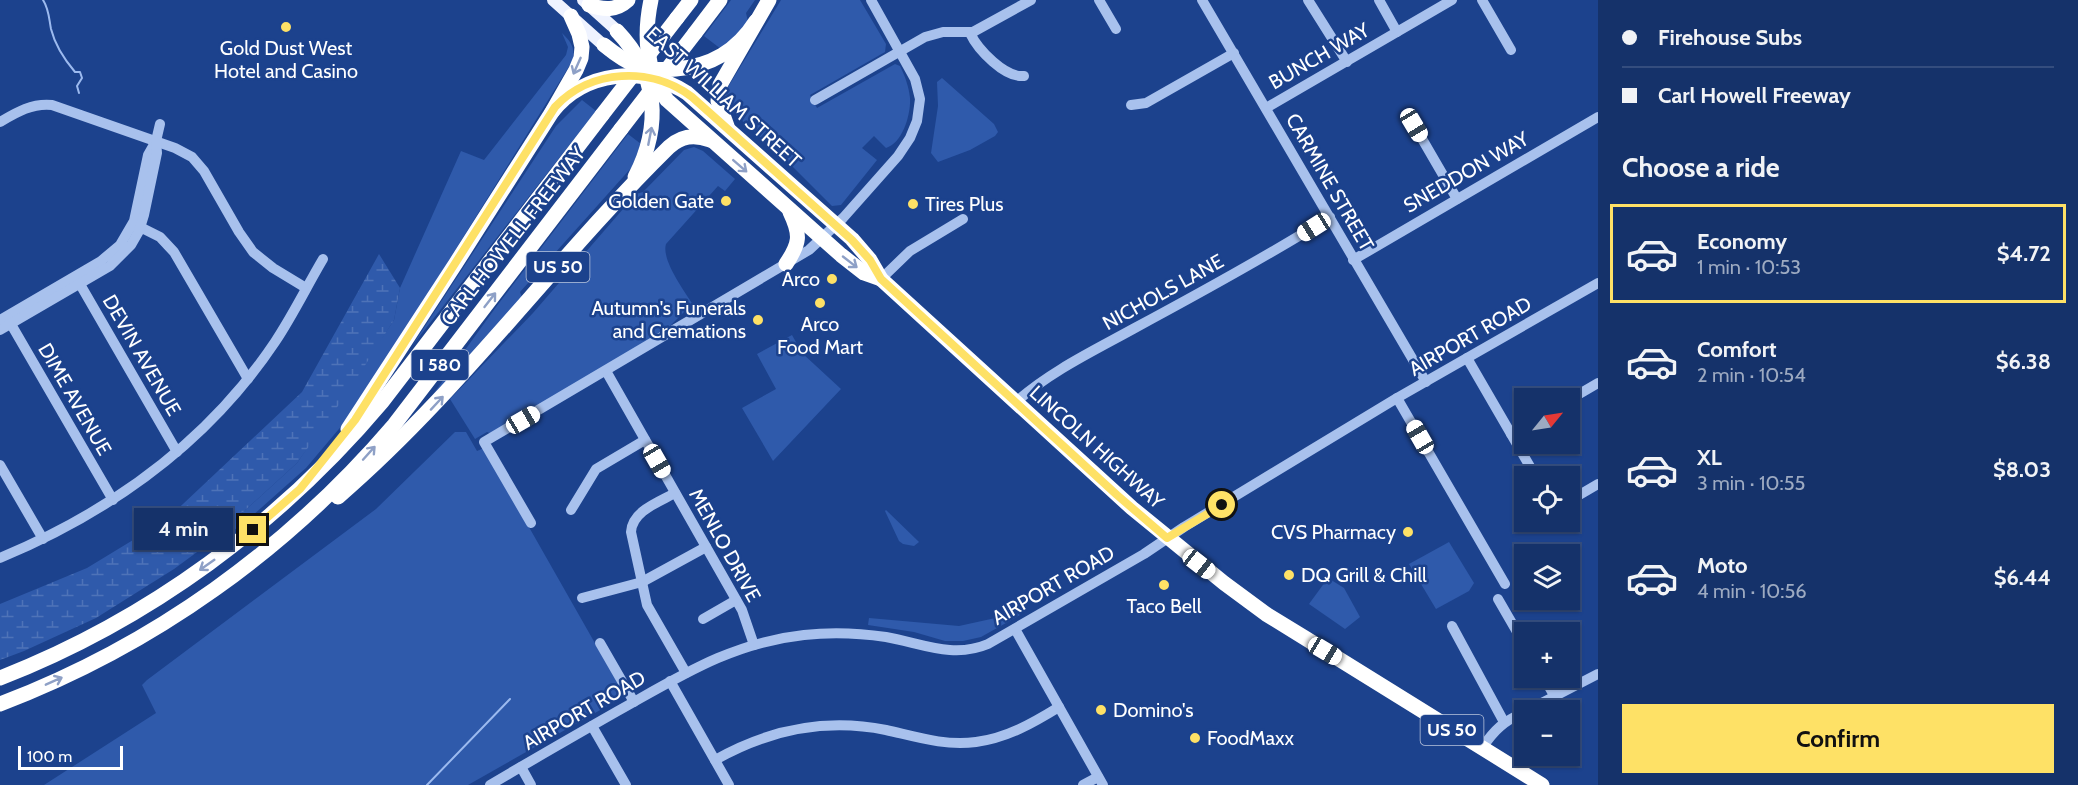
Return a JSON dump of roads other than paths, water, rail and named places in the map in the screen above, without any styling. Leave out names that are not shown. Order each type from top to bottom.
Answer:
[{"type":"highway","points":[[586,3],[604,9],[615,8],[628,0]]},
{"type":"highway","points":[[628,190],[642,161],[650,136],[652,112],[647,36],[651,0]]},
{"type":"highway","name":"CARL HOWELL FREEWAY","points":[[0,678],[78,644],[177,586],[235,544],[300,489],[347,442],[382,402],[691,0]]},
{"type":"highway","name":"CARL HOWELL FREEWAY","points":[[0,704],[67,675],[124,646],[188,608],[233,577],[324,499],[382,438],[429,380],[720,0]]},
{"type":"highway","points":[[604,45],[649,73],[695,66],[716,59],[744,39],[769,0]]},
{"type":"highway","points":[[552,111],[577,68],[582,53],[580,38],[571,16]]},
{"type":"highway","points":[[728,129],[719,105],[719,89],[756,21]]},
{"type":"highway","name":"EAST WILLIAM STREET","points":[[618,31],[632,48],[663,96],[822,239]]},
{"type":"highway","name":"EAST WILLIAM STREET","points":[[649,73],[676,86],[692,97],[836,225]]},
{"type":"highway","name":"US 50","points":[[300,489],[350,426],[378,384],[552,111],[565,98],[590,83],[614,77],[649,73]]},
{"type":"highway","name":"US 50","points":[[233,577],[332,503],[397,444],[438,402],[628,190],[675,142],[687,136],[710,140]]},
{"type":"highway","points":[[770,193],[795,200],[826,228],[836,225]]},
{"type":"highway","points":[[786,264],[796,248],[798,237],[789,210]]},
{"type":"highway","name":"LINCOLN HIGHWAY","points":[[836,225],[866,254],[881,279],[1167,538],[1266,614],[1542,785]]},
{"type":"highway","name":"LINCOLN HIGHWAY","points":[[822,239],[855,267],[881,279]]},
{"type":"main road","points":[[552,0],[604,45]]},
{"type":"main road","name":"EAST WILLIAM STREET","points":[[586,3],[618,31]]},
{"type":"street","points":[[531,523],[484,442],[807,251],[836,225],[900,153],[915,127],[920,108],[919,92],[914,76],[901,51],[871,0]]},
{"type":"street","points":[[815,100],[930,35],[970,33],[1031,0]]},
{"type":"street","points":[[1099,0],[1116,29]]},
{"type":"street","name":"CARMINE STREET","points":[[1202,0],[1426,382]]},
{"type":"street","points":[[1308,0],[1347,62]]},
{"type":"street","points":[[1379,0],[1397,32]]},
{"type":"street","name":"BUNCH WAY","points":[[1266,108],[1452,0]]},
{"type":"street","points":[[1482,0],[1511,50]]},
{"type":"street","points":[[970,33],[981,49],[1006,71],[1013,76],[1024,76]]},
{"type":"street","points":[[1131,105],[1149,101],[1234,53]]},
{"type":"street","points":[[0,122],[27,107],[39,104],[52,105],[181,150],[196,161],[239,232],[254,252],[273,268],[306,288]]},
{"type":"street","name":"SNEDDON WAY","points":[[1353,260],[1598,117]]},
{"type":"street","points":[[0,330],[6,320],[77,280],[115,250],[137,226],[148,155],[156,141],[160,124]]},
{"type":"street","points":[[1414,125],[1456,199]]},
{"type":"street","name":"NICHOLS LANE","points":[[1016,402],[1042,381],[1266,257],[1330,217]]},
{"type":"street","points":[[881,279],[912,249],[963,219]]},
{"type":"street","points":[[137,226],[160,237],[174,252],[248,379]]},
{"type":"street","points":[[0,558],[43,539],[113,500],[177,452],[217,415],[248,379],[276,340],[323,259]]},
{"type":"street","name":"DEVIN AVENUE","points":[[77,280],[177,452]]},
{"type":"street","name":"AIRPORT ROAD","points":[[490,785],[670,681],[714,658],[754,645],[787,638],[830,634],[884,637],[941,650],[955,651],[982,646],[1144,554],[1397,398],[1598,283]]},
{"type":"street","name":"DIME AVENUE","points":[[6,320],[113,500]]},
{"type":"street","points":[[1467,358],[1530,466]]},
{"type":"street","name":"MENLO DRIVE","points":[[606,371],[747,620],[754,645]]},
{"type":"street","points":[[1580,394],[1598,383]]},
{"type":"street","points":[[1397,398],[1505,584]]},
{"type":"street","points":[[571,510],[596,469],[645,440]]},
{"type":"street","points":[[0,465],[43,539]]},
{"type":"street","points":[[1580,495],[1598,484]]},
{"type":"street","points":[[675,493],[640,514],[632,524],[631,534],[651,613],[686,673]]},
{"type":"street","points":[[582,598],[642,582],[706,547]]},
{"type":"street","points":[[1498,599],[1514,627]]},
{"type":"street","points":[[703,618],[736,600]]},
{"type":"street","points":[[1452,626],[1504,722]]},
{"type":"street","points":[[1015,629],[1101,781],[1083,785]]},
{"type":"street","points":[[600,643],[634,702]]},
{"type":"street","points":[[1551,700],[1598,674]]},
{"type":"street","points":[[670,681],[729,785]]},
{"type":"street","points":[[1550,688],[1555,698]]},
{"type":"street","points":[[715,760],[758,740],[793,730],[822,726],[868,728],[946,743],[983,741],[1016,731],[1059,708]]},
{"type":"street","points":[[1482,748],[1494,731],[1514,717]]},
{"type":"street","points":[[592,726],[626,785]]},
{"type":"street","points":[[521,767],[531,785]]},
{"type":"waterway","points":[[43,0],[48,10],[57,46],[75,72],[80,72],[82,78],[77,86],[79,93]]},
{"type":"waterway","points":[[427,785],[510,699]]},
{"type":"place","name":"Gold Dust West Hotel and Casino","points":[[286,27]]},
{"type":"place","name":"Golden Gate","points":[[726,201]]},
{"type":"place","name":"Tires Plus","points":[[913,204]]},
{"type":"place","name":"Arco","points":[[832,279]]},
{"type":"place","name":"Arco Food Mart","points":[[820,303]]},
{"type":"place","name":"Autumn's Funerals and Cremations","points":[[758,320]]},
{"type":"place","name":"CVS Pharmacy","points":[[1408,532]]},
{"type":"place","name":"DQ Grill & Chill","points":[[1289,575]]},
{"type":"place","name":"Taco Bell","points":[[1164,585]]},
{"type":"place","name":"Domino's","points":[[1101,710]]},
{"type":"place","name":"FoodMaxx","points":[[1195,738]]}]
